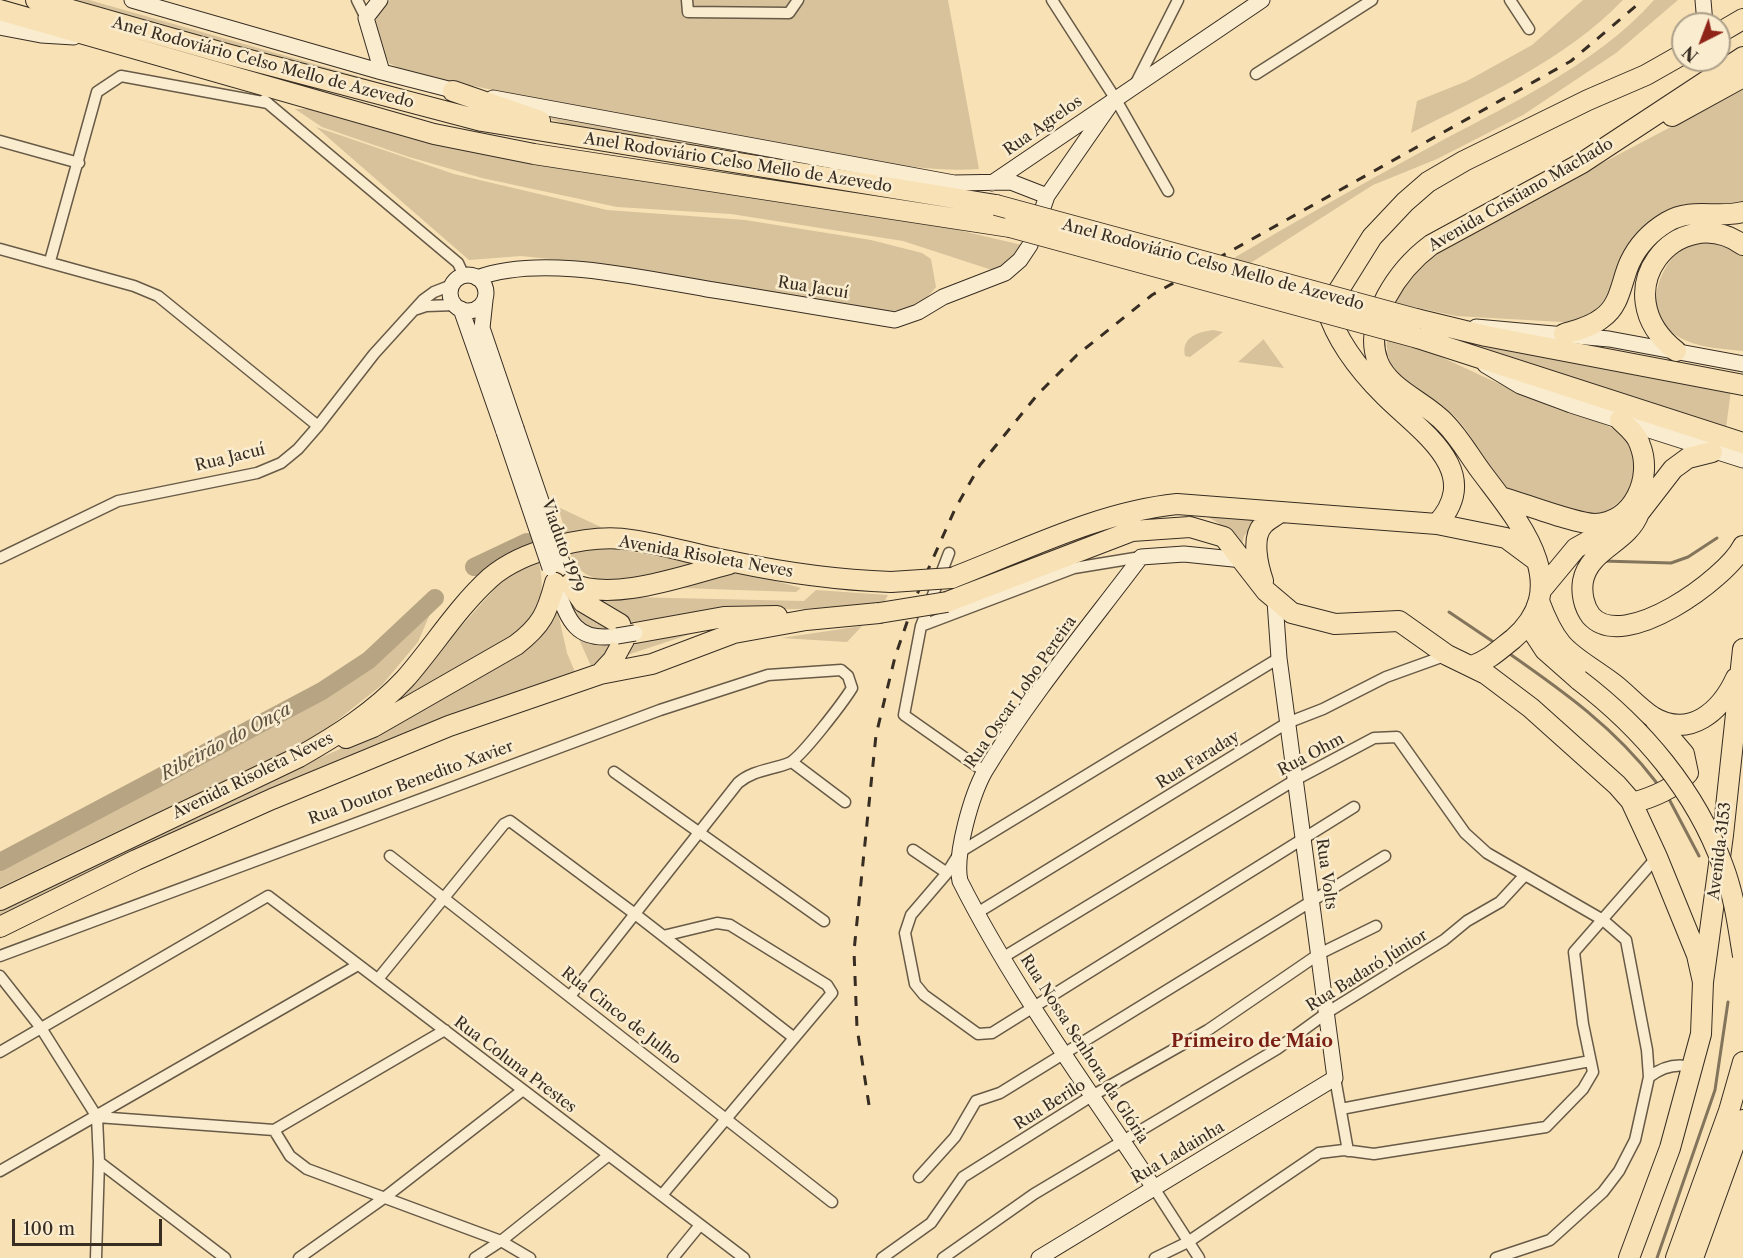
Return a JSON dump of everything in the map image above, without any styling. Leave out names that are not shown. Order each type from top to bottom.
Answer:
[{"type":"highway","name":"Anel Rodoviário Celso Mello de Azevedo","points":[[36,0],[446,112],[594,140],[996,205],[1417,328],[1452,347],[1717,448],[1743,443]]},
{"type":"highway","name":"Anel Rodoviário Celso Mello de Azevedo","points":[[0,10],[434,134],[534,154],[1010,227],[1417,328],[1442,325],[1734,383]]},
{"type":"highway","name":"Avenida Cristiano Machado","points":[[1501,497],[1444,421],[1398,387],[1379,364],[1375,350],[1378,319],[1399,277],[1416,256],[1452,233],[1582,163],[1743,57]]},
{"type":"highway","points":[[1437,524],[1454,499],[1455,490],[1451,472],[1437,444],[1385,396],[1336,334],[1327,309],[1372,237],[1405,202],[1428,182],[1464,161],[1588,100],[1646,75],[1671,61]]},
{"type":"highway","points":[[1582,163],[1623,146],[1661,121],[1743,77]]},
{"type":"highway","points":[[453,91],[594,140]]},
{"type":"highway","points":[[1564,334],[1605,317],[1618,299],[1630,262],[1640,246],[1652,232],[1668,221],[1691,213],[1743,212]]},
{"type":"highway","points":[[1676,351],[1651,325],[1645,307],[1647,280],[1658,256],[1671,244],[1688,236],[1706,233],[1724,236],[1743,245]]},
{"type":"highway","points":[[1501,497],[1587,523],[1602,522],[1617,517],[1629,508],[1638,496],[1644,471],[1641,445],[1620,420]]},
{"type":"highway","points":[[1717,448],[1688,458],[1673,469],[1640,513],[1630,531],[1592,561],[1583,581],[1585,606],[1594,619],[1610,627],[1645,620],[1674,607],[1724,570],[1743,546]]},
{"type":"highway","points":[[1501,497],[1528,538],[1537,561],[1541,595],[1555,639],[1572,657],[1615,686],[1653,717],[1688,760],[1688,773],[1674,784],[1653,796],[1632,803]]},
{"type":"highway","name":"Avenida Risoleta Neves","points":[[0,900],[299,757],[339,734],[373,709],[404,679],[466,603],[492,577],[530,555],[566,544],[630,539],[735,563],[810,576],[837,580],[891,582],[952,578],[1139,508],[1177,504],[1437,524],[1506,538],[1537,561]]},
{"type":"highway","points":[[1270,512],[1262,525],[1256,550],[1271,596]]},
{"type":"highway","points":[[1472,666],[1493,656],[1522,630],[1541,595],[1576,548],[1640,513]]},
{"type":"highway","name":"Avenida Risoleta Neves","points":[[0,927],[136,860],[272,799],[449,726],[600,674],[652,664],[734,633],[806,620],[948,608],[1132,531],[1190,527],[1224,537]]},
{"type":"highway","points":[[1224,537],[1271,596],[1292,613],[1335,624],[1399,621],[1448,655],[1486,674],[1551,724],[1617,784],[1632,803],[1657,857],[1697,955],[1703,982]]},
{"type":"highway","points":[[560,575],[586,591],[616,592],[735,563]]},
{"type":"highway","points":[[560,575],[583,602],[620,624],[624,640],[613,660],[600,674]]},
{"type":"highway","points":[[299,757],[374,727],[516,645],[536,630],[560,575]]},
{"type":"highway","points":[[626,634],[724,617],[777,616],[806,620]]},
{"type":"highway","points":[[1522,630],[1628,719],[1660,756],[1713,840],[1734,904],[1743,956]]},
{"type":"highway","name":"Avenida 3153","points":[[1693,1059],[1701,1034],[1703,982],[1723,835],[1743,649]]},
{"type":"highway","points":[[1653,717],[1673,725],[1693,724],[1708,716],[1728,696],[1739,673]]},
{"type":"highway","points":[[1629,1258],[1670,1148],[1693,1059]]},
{"type":"highway","points":[[1677,1258],[1726,1121],[1743,1062]]},
{"type":"highway","points":[[1693,1258],[1743,1120]]},
{"type":"street","name":"Anel Rodoviário Celso Mello de Azevedo","points":[[132,0],[453,91],[954,183],[1011,182],[1047,196]]},
{"type":"street","points":[[357,0],[366,18],[382,72]]},
{"type":"street","points":[[366,18],[380,0]]},
{"type":"street","points":[[687,0],[688,12],[789,13],[798,0]]},
{"type":"street","points":[[1136,83],[1178,0]]},
{"type":"street","name":"Rua Agrelos","points":[[992,183],[1136,83],[1262,0]]},
{"type":"street","points":[[1256,74],[1372,0]]},
{"type":"street","points":[[1510,0],[1529,29]]},
{"type":"street","points":[[1054,1],[1115,98],[1168,191]]},
{"type":"street","name":"Anel Rodoviário Celso Mello de Azevedo","points":[[0,27],[41,35],[105,40]]},
{"type":"street","points":[[50,261],[98,92],[121,76],[268,103]]},
{"type":"street","points":[[236,76],[458,263],[465,279],[485,287],[482,328],[510,430]]},
{"type":"street","name":"Rua Jacuí","points":[[0,558],[118,501],[257,473],[281,463],[298,449],[318,426],[374,354],[414,310],[434,292],[465,279],[518,268],[582,270],[896,320],[918,312],[943,297],[1005,273],[1020,260],[1029,245],[1047,196],[1115,98]]},
{"type":"street","points":[[0,141],[79,163]]},
{"type":"street","points":[[0,249],[134,285],[158,296],[318,426]]},
{"type":"street","points":[[414,310],[426,306],[472,310],[500,278],[518,268]]},
{"type":"street","points":[[465,279],[451,295],[510,430]]},
{"type":"street","name":"Anel Rodoviário Celso Mello de Azevedo","points":[[1442,325],[1564,334],[1737,363]]},
{"type":"street","name":"Anel Rodoviário Celso Mello de Azevedo","points":[[1452,347],[1520,386],[1620,420],[1717,448],[1743,460]]},
{"type":"street","name":"Viaduto 1979","points":[[510,430],[560,575],[567,615],[577,628],[589,637],[601,638],[626,634]]},
{"type":"street","points":[[1184,554],[1224,537]]},
{"type":"street","points":[[949,553],[921,626],[904,715],[985,772]]},
{"type":"street","points":[[921,626],[948,608],[1074,568],[1142,557],[1184,554],[1246,565]]},
{"type":"street","name":"Rua Oscar Lobo Pereira","points":[[1032,1006],[992,1033],[978,1034],[924,995],[915,984],[905,933],[911,915],[947,873],[960,852],[985,772],[1043,687],[1142,557]]},
{"type":"street","name":"Rua Volts","points":[[1271,596],[1335,1078],[1348,1150]]},
{"type":"street","name":"Rua Faraday","points":[[977,913],[1287,723],[1323,709],[1386,677],[1448,655]]},
{"type":"street","points":[[960,852],[1279,658]]},
{"type":"street","name":"Rua Doutor Benedito Xavier","points":[[0,956],[660,710],[768,675],[841,670],[848,676],[852,688],[792,762]]},
{"type":"street","name":"Rua Ohm","points":[[1002,958],[1295,780],[1374,738],[1397,737],[1465,833],[1487,853],[1603,920],[1626,940],[1647,1050],[1649,1077],[1635,1140],[1619,1171],[1603,1192],[1550,1240],[1496,1258]]},
{"type":"street","points":[[571,995],[698,832],[748,775],[792,762],[845,802]]},
{"type":"street","points":[[614,772],[824,921]]},
{"type":"street","points":[[1032,1006],[1354,807]]},
{"type":"street","points":[[378,979],[504,824],[515,822],[794,1037]]},
{"type":"street","points":[[913,850],[947,873]]},
{"type":"street","name":"Rua Nossa Senhora da Glória","points":[[960,852],[957,869],[960,880],[1002,958],[1090,1097],[1123,1141],[1199,1258]]},
{"type":"street","name":"Rua Cinco de Julho","points":[[390,856],[571,995],[832,1202]]},
{"type":"street","points":[[919,1177],[955,1137],[976,1101],[1000,1093],[1384,856]]},
{"type":"street","points":[[1155,1258],[1188,1242],[1319,1153],[1348,1150],[1374,1154],[1546,1127],[1583,1089],[1592,1067],[1583,1024],[1575,952],[1657,857]]},
{"type":"street","name":"Rua Badaró Júnior","points":[[943,1258],[962,1252],[1034,1194],[1278,1049],[1328,1012],[1444,940],[1467,921],[1500,902],[1525,874]]},
{"type":"street","name":"Rua Coluna Prestes","points":[[41,1028],[268,896],[744,1258]]},
{"type":"street","points":[[662,1195],[725,1117],[829,998],[831,989],[724,923],[663,936]]},
{"type":"street","name":"Rua Berilo","points":[[882,1258],[931,1223],[963,1177],[1090,1097],[1208,1030],[1318,954],[1376,926]]},
{"type":"street","points":[[0,1171],[97,1117],[358,964]]},
{"type":"street","points":[[0,976],[41,1028],[97,1117],[99,1162],[94,1257]]},
{"type":"street","points":[[0,1052],[41,1028]]},
{"type":"street","points":[[97,1117],[274,1130],[445,1030]]},
{"type":"street","points":[[1649,1077],[1693,1059]]},
{"type":"street","points":[[1341,1109],[1592,1067]]},
{"type":"street","name":"Rua Ladainha","points":[[1039,1258],[1335,1078]]},
{"type":"street","points":[[299,1258],[384,1198],[523,1090]]},
{"type":"street","points":[[274,1130],[290,1156],[307,1169],[501,1241],[530,1258]]},
{"type":"street","points":[[475,1258],[501,1241],[609,1155]]},
{"type":"street","points":[[99,1162],[225,1258]]},
{"type":"street","points":[[673,1258],[700,1225]]},
{"type":"shaded area","points":[[52,0],[89,0],[466,107]]},
{"type":"shaded area","points":[[390,0],[948,0],[979,169],[932,169],[880,162],[408,73],[389,63],[380,44],[375,22],[381,9]]},
{"type":"shaded area","points":[[1583,0],[1623,0],[1576,41],[1550,59],[1411,133],[1417,101],[1467,81],[1532,45]]},
{"type":"shaded area","points":[[1654,0],[1678,0],[1616,53],[1523,115],[1437,159],[1373,185],[1249,264],[1234,258],[1350,191],[1545,85],[1604,46]]},
{"type":"shaded area","points":[[1743,89],[1743,203],[1684,204],[1659,216],[1606,301],[1594,315],[1580,323],[1456,316],[1395,303],[1414,273],[1439,249]]},
{"type":"shaded area","points":[[295,109],[320,109],[885,213],[1022,245],[1018,255],[995,271],[903,241],[731,214],[617,207],[482,178],[409,157],[322,127]]},
{"type":"shaded area","points":[[538,115],[756,153],[989,187],[953,195],[598,135]]},
{"type":"shaded area","points":[[316,127],[454,174],[607,210],[745,220],[871,240],[922,253],[931,259],[936,287],[925,299],[913,306],[883,312],[597,264],[521,256],[469,260]]},
{"type":"shaded area","points":[[1696,241],[1716,241],[1743,256],[1743,351],[1688,341],[1671,332],[1663,324],[1658,314],[1656,303],[1660,279],[1672,259]]},
{"type":"shaded area","points":[[1213,330],[1223,332],[1190,357],[1185,356],[1184,350],[1188,340],[1196,334]]},
{"type":"shaded area","points":[[1450,334],[1731,390],[1726,428],[1488,349]]},
{"type":"shaded area","points":[[1387,338],[1410,343],[1554,408],[1601,423],[1617,431],[1634,448],[1637,461],[1636,474],[1631,487],[1612,507],[1600,514],[1587,516],[1504,492],[1490,478],[1474,442],[1457,419],[1438,402],[1406,382],[1391,365]]},
{"type":"shaded area","points":[[1264,340],[1284,368],[1238,362]]},
{"type":"shaded area","points":[[558,507],[605,529],[566,534]]},
{"type":"shaded area","points":[[1207,511],[1258,521],[1244,536],[1241,549],[1224,528],[1207,517],[1178,515],[1150,520],[1080,542],[957,591],[958,582],[1004,568],[1146,513]]},
{"type":"shaded area","points":[[612,548],[710,566],[653,578],[611,581],[592,577],[578,568],[570,552]]},
{"type":"shaded area","points":[[539,563],[542,582],[540,601],[535,613],[525,626],[464,670],[379,719],[499,584],[524,566]]},
{"type":"shaded area","points":[[732,569],[801,588],[796,592],[652,587]]},
{"type":"shaded area","points":[[564,590],[617,627],[599,634],[575,619]]},
{"type":"shaded area","points":[[816,590],[888,595],[883,604],[729,610],[628,629],[583,596],[804,601]]},
{"type":"shaded area","points":[[556,604],[567,653],[575,672],[444,718],[0,919],[0,911],[212,806],[367,737],[412,710]]},
{"type":"shaded area","points":[[433,607],[418,642],[382,685],[316,737],[0,887],[0,865],[299,707],[368,666]]},
{"type":"shaded area","points":[[721,624],[621,657],[628,643]]},
{"type":"shaded area","points":[[862,626],[847,642],[781,638]]},
{"type":"shaded area","points":[[578,637],[591,644],[619,643],[605,658],[591,666]]},
{"type":"waterway","points":[[1603,561],[1671,563],[1688,557],[1717,538]]},
{"type":"waterway","name":"Ribeirão do Onça","points":[[474,567],[527,542]]},
{"type":"waterway","name":"Ribeirão do Onça","points":[[0,862],[322,691],[369,660],[435,598]]},
{"type":"waterway","points":[[1449,612],[1495,643]]},
{"type":"waterway","points":[[1507,652],[1606,727],[1656,782]]},
{"type":"waterway","points":[[1669,799],[1699,856]]},
{"type":"waterway","points":[[1657,1258],[1715,1090],[1728,1002]]},
{"type":"railway","points":[[869,1105],[857,1028],[854,951],[876,735],[895,657],[915,599],[955,509],[980,465],[1038,394],[1077,355],[1152,295],[1571,61],[1643,0]]},
{"type":"district","name":"Primeiro de Maio","points":[[1252,1042]]}]
